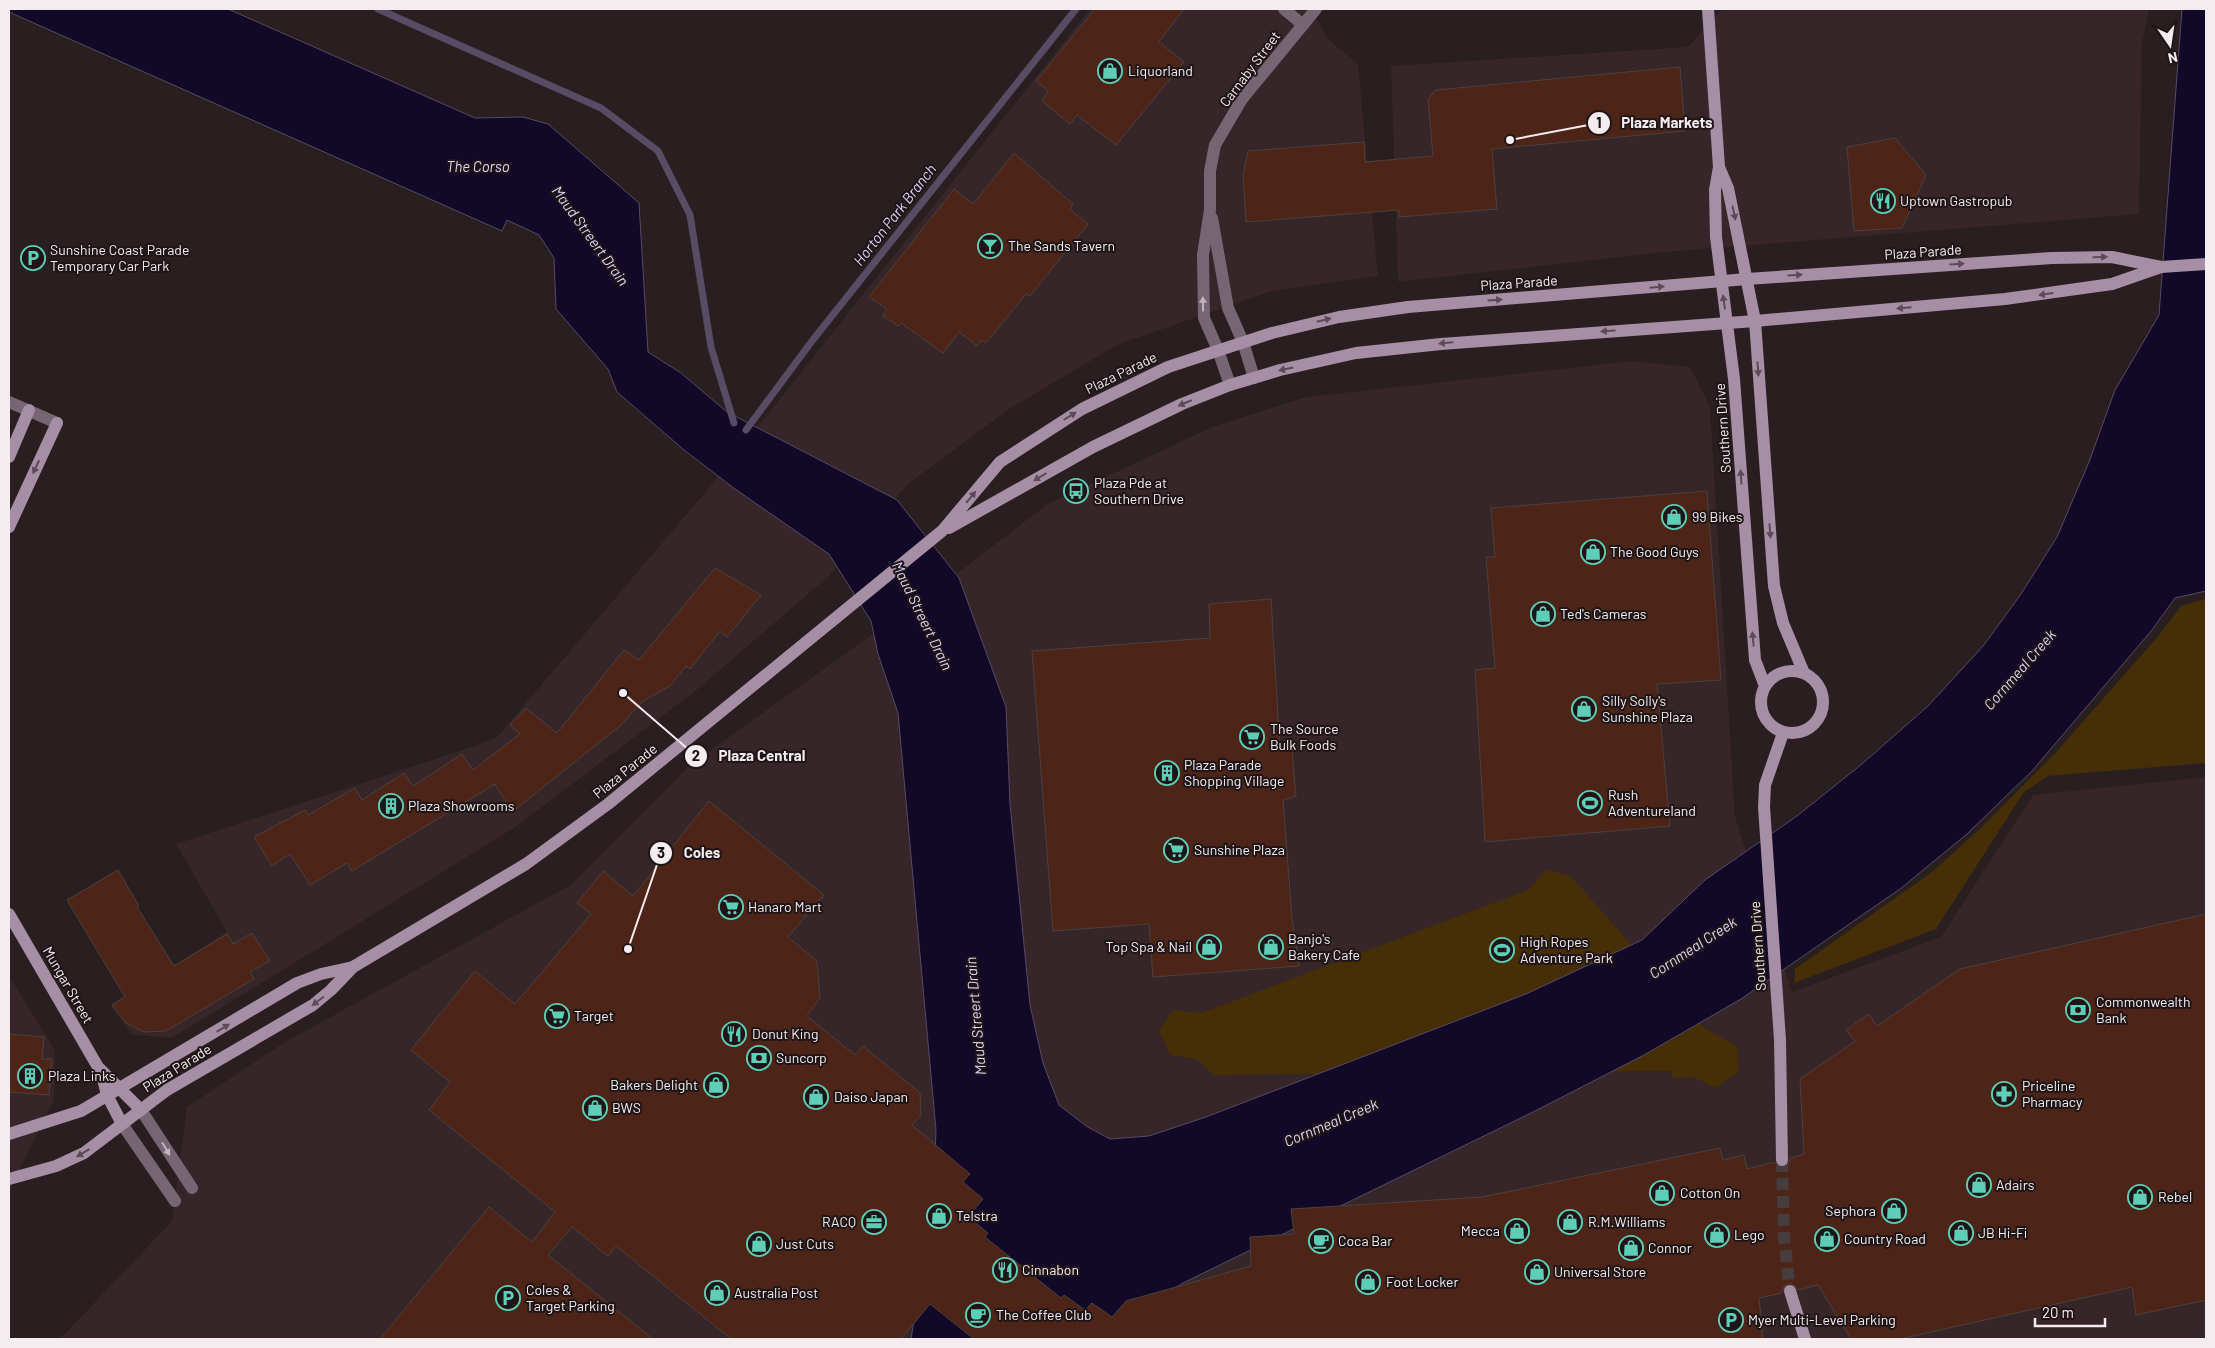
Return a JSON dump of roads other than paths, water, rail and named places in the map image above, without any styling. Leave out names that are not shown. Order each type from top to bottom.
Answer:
[{"type":"main road","name":"Southern Drive","points":[[1708,9],[1719,167],[1715,200],[1716,237],[1734,378],[1755,660],[1765,686]]},
{"type":"main road","name":"Southern Drive","points":[[1719,167],[1728,188],[1755,321],[1774,586],[1783,623],[1804,673]]},
{"type":"main road","name":"Plaza Parade","points":[[942,531],[1000,462],[1082,409],[1168,367],[1243,342],[1339,317],[1408,307],[1721,281],[2052,258],[2112,257],[2162,267]]},
{"type":"main road","name":"Plaza Parade","points":[[9,1179],[56,1166],[75,1158],[168,1090],[313,1005],[332,990],[353,967],[526,864],[608,804],[942,531],[1093,446],[1182,404],[1230,385],[1280,370],[1365,352],[1459,342],[1755,321],[2044,294],[2112,284],[2162,267],[2206,264]]},
{"type":"main road","points":[[9,457],[29,410]]},
{"type":"main road","points":[[9,527],[57,423]]},
{"type":"main road","points":[[1795,671],[1804,673],[1820,687],[1823,708],[1820,718],[1809,729],[1794,734],[1783,733],[1767,722],[1762,714],[1761,695],[1765,686],[1778,674],[1795,671]]},
{"type":"main road","name":"Southern Drive","points":[[1782,1160],[1776,989],[1765,819],[1765,785],[1783,733]]},
{"type":"main road","name":"Mungar Street","points":[[9,914],[101,1071],[107,1095],[122,1124]]},
{"type":"main road","name":"Plaza Parade","points":[[9,1134],[71,1116],[297,983],[321,974],[353,967]]},
{"type":"main road","name":"Mungar Street","points":[[101,1071],[120,1087],[141,1110]]},
{"type":"main road","points":[[1790,1291],[1805,1339]]},
{"type":"street","points":[[1284,9],[1303,26]]},
{"type":"street","name":"Carnaby Street","points":[[1230,385],[1204,318],[1203,255],[1210,210],[1210,171],[1215,145],[1242,99],[1316,9]]},
{"type":"street","name":"Carnaby Street","points":[[1210,210],[1228,308],[1243,342],[1254,378]]},
{"type":"street","points":[[9,402],[57,423]]},
{"type":"street","name":"Mungar Street","points":[[141,1110],[192,1188]]},
{"type":"street","name":"Mungar Street","points":[[122,1124],[175,1201]]},
{"type":"water","points":[[9,9],[228,9],[475,118],[523,117],[548,124],[639,203],[648,352],[681,373],[727,412],[897,500],[959,578],[1006,707],[1010,804],[1030,1005],[1043,1063],[1059,1105],[1086,1126],[1110,1139],[1149,1136],[1206,1117],[1526,994],[1642,940],[1705,880],[1797,816],[1862,764],[1928,706],[1984,645],[2021,594],[2057,537],[2089,462],[2115,390],[2159,315],[2182,9],[2206,9],[2206,591],[2175,598],[2152,630],[2032,771],[1967,834],[1900,889],[1741,999],[1644,1055],[1535,1111],[1183,1283],[1096,1339],[911,1339],[933,1207],[936,1130],[898,713],[878,654],[871,621],[829,554],[735,489],[684,450],[617,392],[608,369],[556,309],[554,258],[539,235],[507,220],[502,231],[9,12]]},
{"type":"waterway","points":[[378,9],[601,108],[658,151],[690,215],[711,347],[734,423]]},
{"type":"waterway","name":"Horton Park Branch","points":[[746,430],[812,341],[1076,9]]},
{"type":"tunnel","points":[[1782,1160],[1784,1236],[1790,1291]]},
{"type":"place","name":"Liquorland","points":[[1110,71]]},
{"type":"place","name":"Plaza Markets","points":[[1510,140]]},
{"type":"place","name":"Uptown Gastropub","points":[[1883,201]]},
{"type":"place","name":"The Sands Tavern","points":[[990,246]]},
{"type":"place","name":"Sunshine Coast Parade Temporary Car Park","points":[[33,258]]},
{"type":"place","name":"Plaza Pde at Southern Drive","points":[[1076,491]]},
{"type":"place","name":"99 Bikes","points":[[1674,517]]},
{"type":"place","name":"The Good Guys","points":[[1593,552]]},
{"type":"place","name":"Ted's Cameras","points":[[1543,614]]},
{"type":"place","name":"Plaza Central","points":[[623,693]]},
{"type":"place","name":"Silly Solly's Sunshine Plaza","points":[[1584,709]]},
{"type":"place","name":"The Source Bulk Foods","points":[[1252,737]]},
{"type":"place","name":"Plaza Parade Shopping Village","points":[[1167,773]]},
{"type":"place","name":"Rush Adventureland","points":[[1590,803]]},
{"type":"place","name":"Plaza Showrooms","points":[[391,806]]},
{"type":"place","name":"Sunshine Plaza","points":[[1176,850]]},
{"type":"place","name":"Hanaro Mart","points":[[731,907]]},
{"type":"place","name":"Top Spa & Nail","points":[[1209,947]]},
{"type":"place","name":"Banjo's Bakery Cafe","points":[[1271,947]]},
{"type":"place","name":"Coles","points":[[628,949]]},
{"type":"place","name":"High Ropes Adventure Park","points":[[1502,950]]},
{"type":"place","name":"Commonwealth Bank","points":[[2078,1010]]},
{"type":"place","name":"Target","points":[[557,1016]]},
{"type":"place","name":"Donut King","points":[[734,1034]]},
{"type":"place","name":"Suncorp","points":[[759,1058]]},
{"type":"place","name":"Plaza Links","points":[[30,1076]]},
{"type":"place","name":"Bakers Delight","points":[[716,1085]]},
{"type":"place","name":"Priceline Pharmacy","points":[[2004,1094]]},
{"type":"place","name":"Daiso Japan","points":[[816,1097]]},
{"type":"place","name":"BWS","points":[[595,1108]]},
{"type":"place","name":"Adairs","points":[[1979,1185]]},
{"type":"place","name":"Cotton On","points":[[1662,1193]]},
{"type":"place","name":"Rebel","points":[[2140,1197]]},
{"type":"place","name":"Sephora","points":[[1894,1211]]},
{"type":"place","name":"Telstra","points":[[939,1216]]},
{"type":"place","name":"RACQ","points":[[874,1222]]},
{"type":"place","name":"R.M.Williams","points":[[1570,1222]]},
{"type":"place","name":"Mecca","points":[[1517,1231]]},
{"type":"place","name":"JB Hi-Fi","points":[[1961,1233]]},
{"type":"place","name":"Lego","points":[[1717,1235]]},
{"type":"place","name":"Country Road","points":[[1827,1239]]},
{"type":"place","name":"Coca Bar","points":[[1321,1241]]},
{"type":"place","name":"Just Cuts","points":[[759,1244]]},
{"type":"place","name":"Connor","points":[[1631,1248]]},
{"type":"place","name":"Cinnabon","points":[[1005,1270]]},
{"type":"place","name":"Universal Store","points":[[1537,1272]]},
{"type":"place","name":"Foot Locker","points":[[1368,1282]]},
{"type":"place","name":"Australia Post","points":[[717,1293]]},
{"type":"place","name":"Coles & Target Parking","points":[[508,1298]]},
{"type":"place","name":"The Coffee Club","points":[[978,1315]]},
{"type":"place","name":"Myer Multi-Level Parking","points":[[1731,1320]]},
{"type":"water label","name":"The Corso","points":[[478,167]]},
{"type":"water label","name":"Maud Streert Drain","points":[[590,236]]},
{"type":"water label","name":"Maud Streert Drain","points":[[922,616]]},
{"type":"water label","name":"Cornmeal Creek","points":[[2020,670]]},
{"type":"water label","name":"Cornmeal Creek","points":[[1693,948]]},
{"type":"water label","name":"Maud Streert Drain","points":[[976,1016]]},
{"type":"water label","name":"Cornmeal Creek","points":[[1331,1123]]}]
